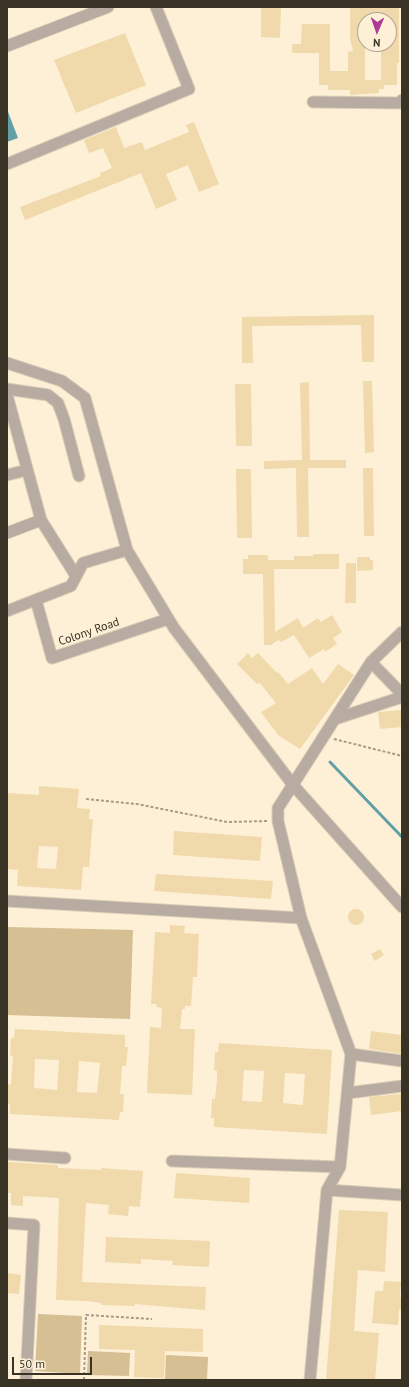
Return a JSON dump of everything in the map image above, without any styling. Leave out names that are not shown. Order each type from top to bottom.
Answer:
[{"type":"street","points":[[7,164],[189,89],[156,7]]},
{"type":"street","points":[[7,46],[104,8]]},
{"type":"street","points":[[313,102],[402,103],[402,100]]},
{"type":"street","points":[[7,363],[62,381],[85,398],[127,550],[168,619],[293,786],[402,907]]},
{"type":"street","points":[[7,389],[48,395],[58,403],[64,419],[79,476]]},
{"type":"street","points":[[7,395],[10,419],[27,470],[41,520],[76,576]]},
{"type":"street","points":[[7,476],[27,470]]},
{"type":"street","points":[[7,533],[41,520]]},
{"type":"street","points":[[7,611],[71,586],[83,563],[127,550]]},
{"type":"street","name":"Colony Road","points":[[36,600],[52,658],[168,619]]},
{"type":"street","points":[[310,1380],[327,1190],[340,1166],[351,1054],[301,918],[278,821],[278,808],[371,662],[402,632]]},
{"type":"street","points":[[335,719],[402,696],[371,662]]},
{"type":"street","points":[[7,901],[301,918]]},
{"type":"street","points":[[351,1054],[402,1061]]},
{"type":"street","points":[[348,1093],[402,1086]]},
{"type":"street","points":[[7,1154],[65,1158]]},
{"type":"street","points":[[172,1161],[340,1166]]},
{"type":"street","points":[[327,1190],[402,1195]]},
{"type":"street","points":[[7,1223],[34,1225],[26,1380]]},
{"type":"path","points":[[323,736],[402,756]]},
{"type":"path","points":[[86,799],[137,804],[227,822],[278,821]]},
{"type":"path","points":[[84,1380],[86,1315],[152,1319]]},
{"type":"shaded area","points":[[7,927],[133,930],[130,1019],[7,1015]]},
{"type":"shaded area","points":[[38,1314],[82,1316],[80,1374],[35,1371]]},
{"type":"shaded area","points":[[88,1351],[130,1353],[129,1376],[87,1375]]},
{"type":"shaded area","points":[[166,1355],[208,1357],[207,1380],[165,1379]]},
{"type":"water","points":[[7,109],[18,138],[7,142]]},
{"type":"building","points":[[261,7],[281,7],[280,38],[261,37]]},
{"type":"building","points":[[350,7],[399,7],[399,63],[397,63],[397,85],[384,85],[384,89],[379,89],[379,93],[350,95],[350,90],[328,90],[328,85],[319,85],[319,53],[292,53],[292,44],[301,44],[302,24],[330,24],[330,71],[348,71],[348,52],[353,51],[350,39]]},
{"type":"building","points":[[125,33],[146,85],[76,113],[54,60]]},
{"type":"building","points":[[194,122],[219,184],[199,192],[188,165],[166,174],[177,200],[156,209],[141,173],[25,220],[20,207],[101,176],[100,173],[112,168],[103,148],[89,153],[84,140],[116,127],[124,148],[142,142],[145,150],[189,132],[186,125]]},
{"type":"building","points":[[374,315],[374,362],[362,362],[361,325],[252,326],[253,363],[242,363],[242,317]]},
{"type":"building","points":[[363,381],[372,381],[374,452],[365,453]]},
{"type":"building","points":[[309,382],[310,460],[346,460],[346,468],[308,468],[309,537],[297,537],[296,468],[264,469],[264,461],[302,460],[300,383]]},
{"type":"building","points":[[235,384],[251,384],[252,446],[236,446]]},
{"type":"building","points":[[363,468],[373,468],[374,536],[364,536]]},
{"type":"building","points":[[236,469],[251,469],[252,538],[237,538]]},
{"type":"building","points":[[313,554],[339,554],[339,569],[274,569],[275,632],[298,618],[303,628],[318,618],[321,622],[332,615],[342,632],[333,638],[337,644],[325,652],[324,649],[309,658],[294,635],[281,642],[278,640],[271,645],[264,645],[263,574],[243,574],[243,559],[248,559],[248,555],[268,555],[268,560],[294,560],[294,556],[313,556]]},
{"type":"building","points":[[357,557],[370,557],[370,560],[373,560],[373,570],[357,571]]},
{"type":"building","points":[[346,563],[356,563],[356,603],[345,603]]},
{"type":"building","points":[[248,653],[252,658],[258,653],[288,684],[312,668],[323,684],[338,664],[354,675],[300,749],[278,735],[261,712],[276,703],[260,683],[257,684],[237,664]]},
{"type":"building","points":[[402,710],[402,727],[380,729],[378,712]]},
{"type":"building","points":[[39,786],[79,789],[77,808],[90,809],[89,819],[93,819],[89,867],[83,867],[81,890],[17,886],[18,870],[7,869],[7,793],[39,795]],"holes":[[[39,846],[58,847],[56,869],[37,868]]]},
{"type":"building","points":[[174,831],[262,837],[260,861],[173,855]]},
{"type":"building","points":[[156,874],[273,881],[271,899],[154,891]]},
{"type":"building","points":[[356,909],[363,914],[364,917],[359,924],[356,925],[349,920],[348,917],[353,910]]},
{"type":"building","points":[[170,925],[185,926],[184,933],[199,934],[197,977],[193,977],[191,1006],[185,1006],[185,1009],[182,1009],[180,1029],[195,1029],[192,1095],[147,1093],[150,1027],[161,1028],[162,1008],[156,1007],[157,1004],[151,1004],[155,932],[170,933]]},
{"type":"building","points":[[380,949],[384,955],[375,961],[371,954]]},
{"type":"building","points":[[15,1029],[125,1035],[125,1047],[128,1047],[126,1066],[122,1066],[120,1094],[124,1094],[123,1112],[120,1112],[119,1120],[10,1114],[10,1104],[7,1104],[8,1084],[11,1085],[13,1056],[10,1056],[11,1038],[14,1038]],"holes":[[[35,1059],[59,1060],[57,1090],[34,1088]],[[79,1061],[100,1063],[97,1093],[77,1092]]]},
{"type":"building","points":[[371,1031],[402,1035],[402,1054],[369,1049]]},
{"type":"building","points":[[219,1043],[332,1050],[327,1134],[214,1127],[214,1118],[211,1118],[212,1099],[215,1099],[217,1080],[217,1071],[214,1070],[215,1052],[218,1052]],"holes":[[[244,1070],[264,1071],[262,1102],[242,1101]],[[285,1073],[305,1074],[303,1105],[283,1103]]]},
{"type":"building","points":[[402,1094],[402,1111],[371,1115],[369,1097]]},
{"type":"building","points":[[7,1162],[58,1165],[58,1168],[101,1170],[101,1168],[143,1171],[140,1207],[129,1206],[128,1216],[108,1214],[109,1205],[86,1203],[82,1282],[206,1287],[205,1310],[135,1304],[135,1306],[101,1305],[101,1303],[86,1301],[56,1300],[59,1198],[23,1196],[23,1206],[11,1205],[11,1193],[7,1193]]},
{"type":"building","points":[[176,1173],[250,1178],[249,1203],[174,1198]]},
{"type":"building","points":[[339,1210],[388,1212],[385,1272],[358,1270],[354,1331],[379,1333],[375,1380],[326,1380]]},
{"type":"building","points":[[106,1237],[210,1241],[209,1267],[172,1265],[173,1261],[141,1259],[141,1264],[105,1262]]},
{"type":"building","points":[[7,1273],[21,1275],[19,1294],[7,1293]]},
{"type":"building","points":[[384,1281],[401,1282],[400,1297],[402,1297],[402,1310],[399,1309],[398,1325],[372,1323],[375,1291],[383,1291]]},
{"type":"building","points":[[99,1325],[203,1329],[203,1352],[165,1351],[164,1378],[134,1377],[135,1350],[99,1349]]},
{"type":"waterway","points":[[330,762],[402,837]]}]
